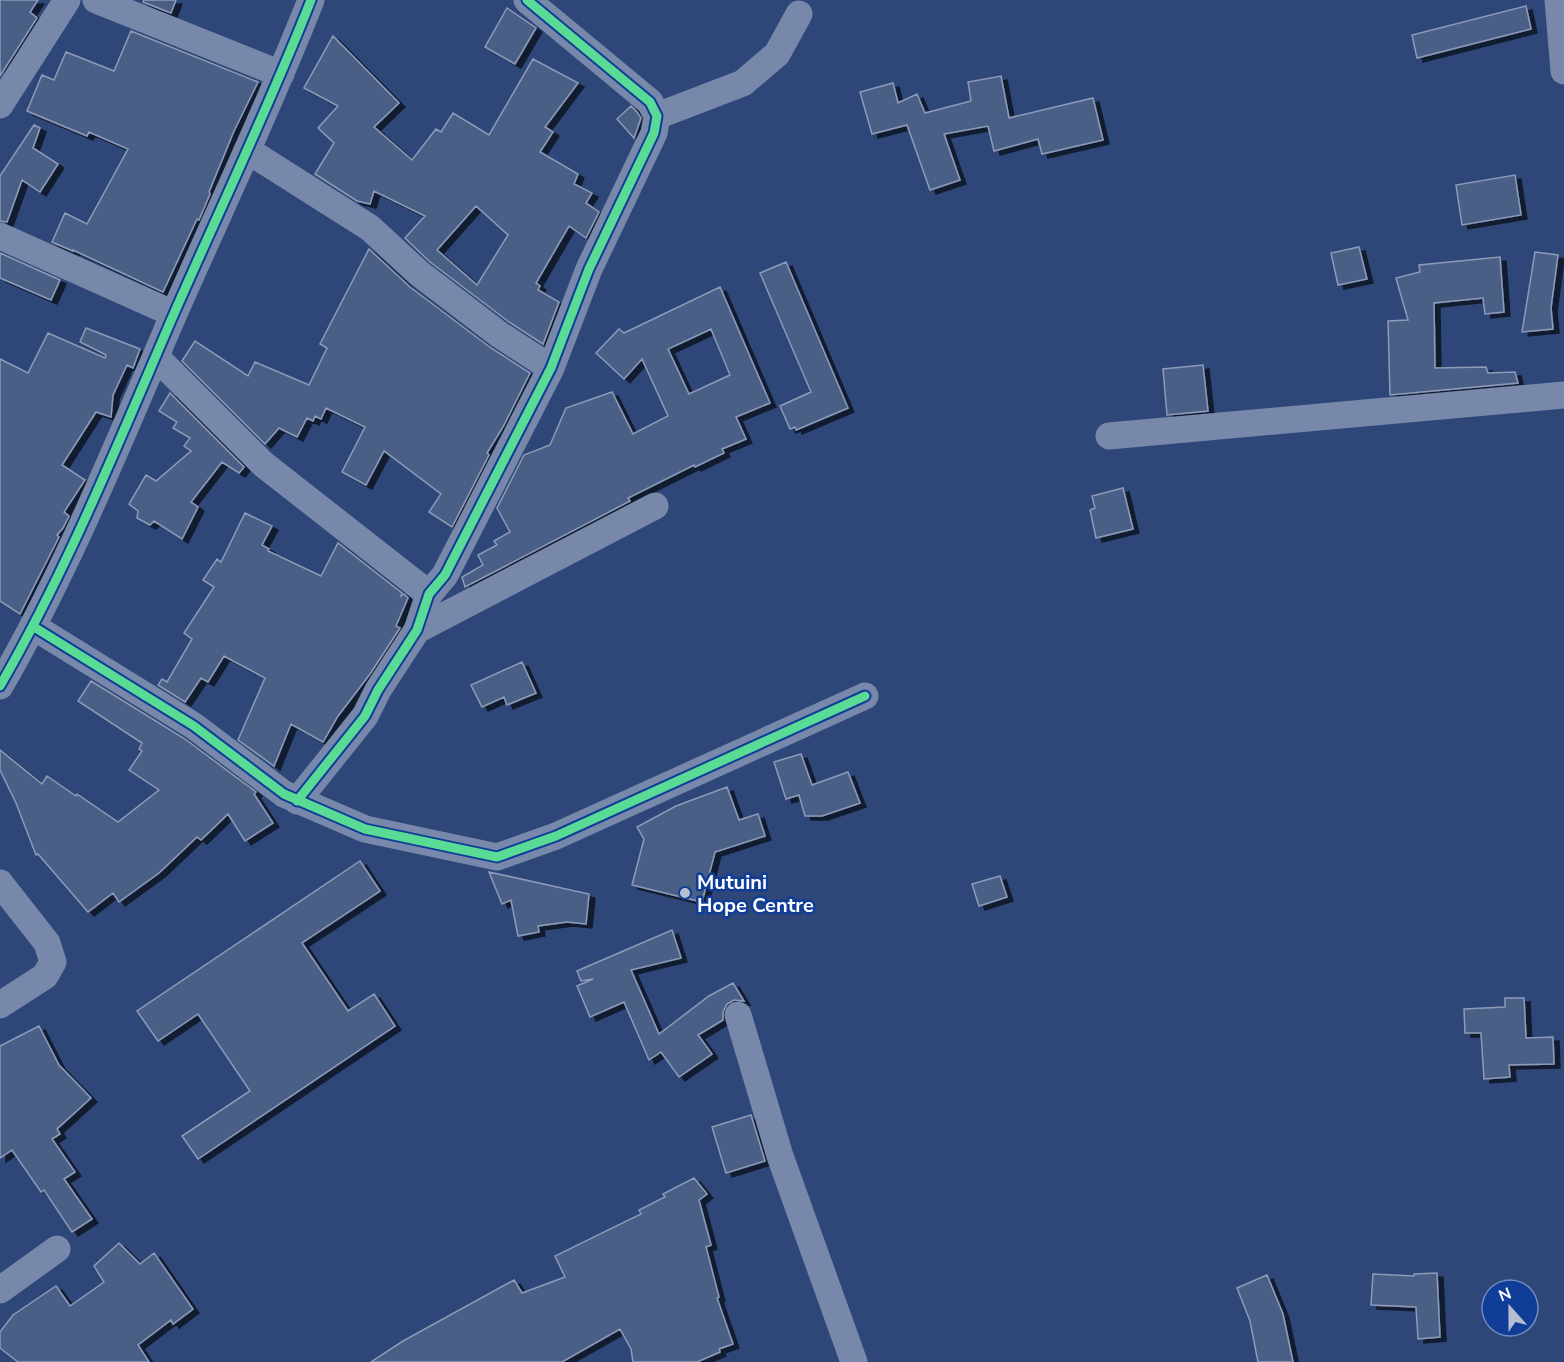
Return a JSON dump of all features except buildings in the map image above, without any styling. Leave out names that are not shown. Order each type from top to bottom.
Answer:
[{"type":"street","points":[[0,105],[67,0]]},
{"type":"street","points":[[96,0],[281,74]]},
{"type":"street","points":[[0,686],[10,644],[34,627],[123,435],[281,74],[310,0]]},
{"type":"street","points":[[297,801],[365,716],[378,690],[417,630],[429,594],[445,575],[551,368],[589,269],[654,133],[657,116],[650,102],[527,0]]},
{"type":"street","points":[[1558,0],[1564,71]]},
{"type":"street","points":[[657,116],[744,84],[777,54],[799,14]]},
{"type":"street","points":[[247,150],[370,228],[438,287],[500,335],[551,368]]},
{"type":"street","points":[[0,236],[174,314]]},
{"type":"street","points":[[156,357],[263,464],[429,594]]},
{"type":"street","points":[[1109,436],[1564,395]]},
{"type":"street","points":[[417,630],[655,507]]},
{"type":"street","points":[[34,627],[194,726],[284,795],[365,829],[497,857],[556,836],[865,696]]},
{"type":"street","points":[[0,883],[47,943],[53,962],[45,976],[0,1005]]},
{"type":"street","points":[[738,1015],[780,1156],[854,1362]]},
{"type":"street","points":[[0,1290],[57,1250]]},
{"type":"cycle path","points":[[0,686],[48,596],[92,504],[311,0]]},
{"type":"cycle path","points":[[297,801],[365,716],[378,690],[417,630],[429,594],[445,575],[551,368],[589,269],[654,133],[657,116],[650,102],[527,0]]},
{"type":"cycle path","points":[[34,627],[194,726],[284,794],[365,829],[497,857],[556,836],[865,696]]},
{"type":"place","name":"Mutuini Hope Centre","points":[[685,893]]}]
